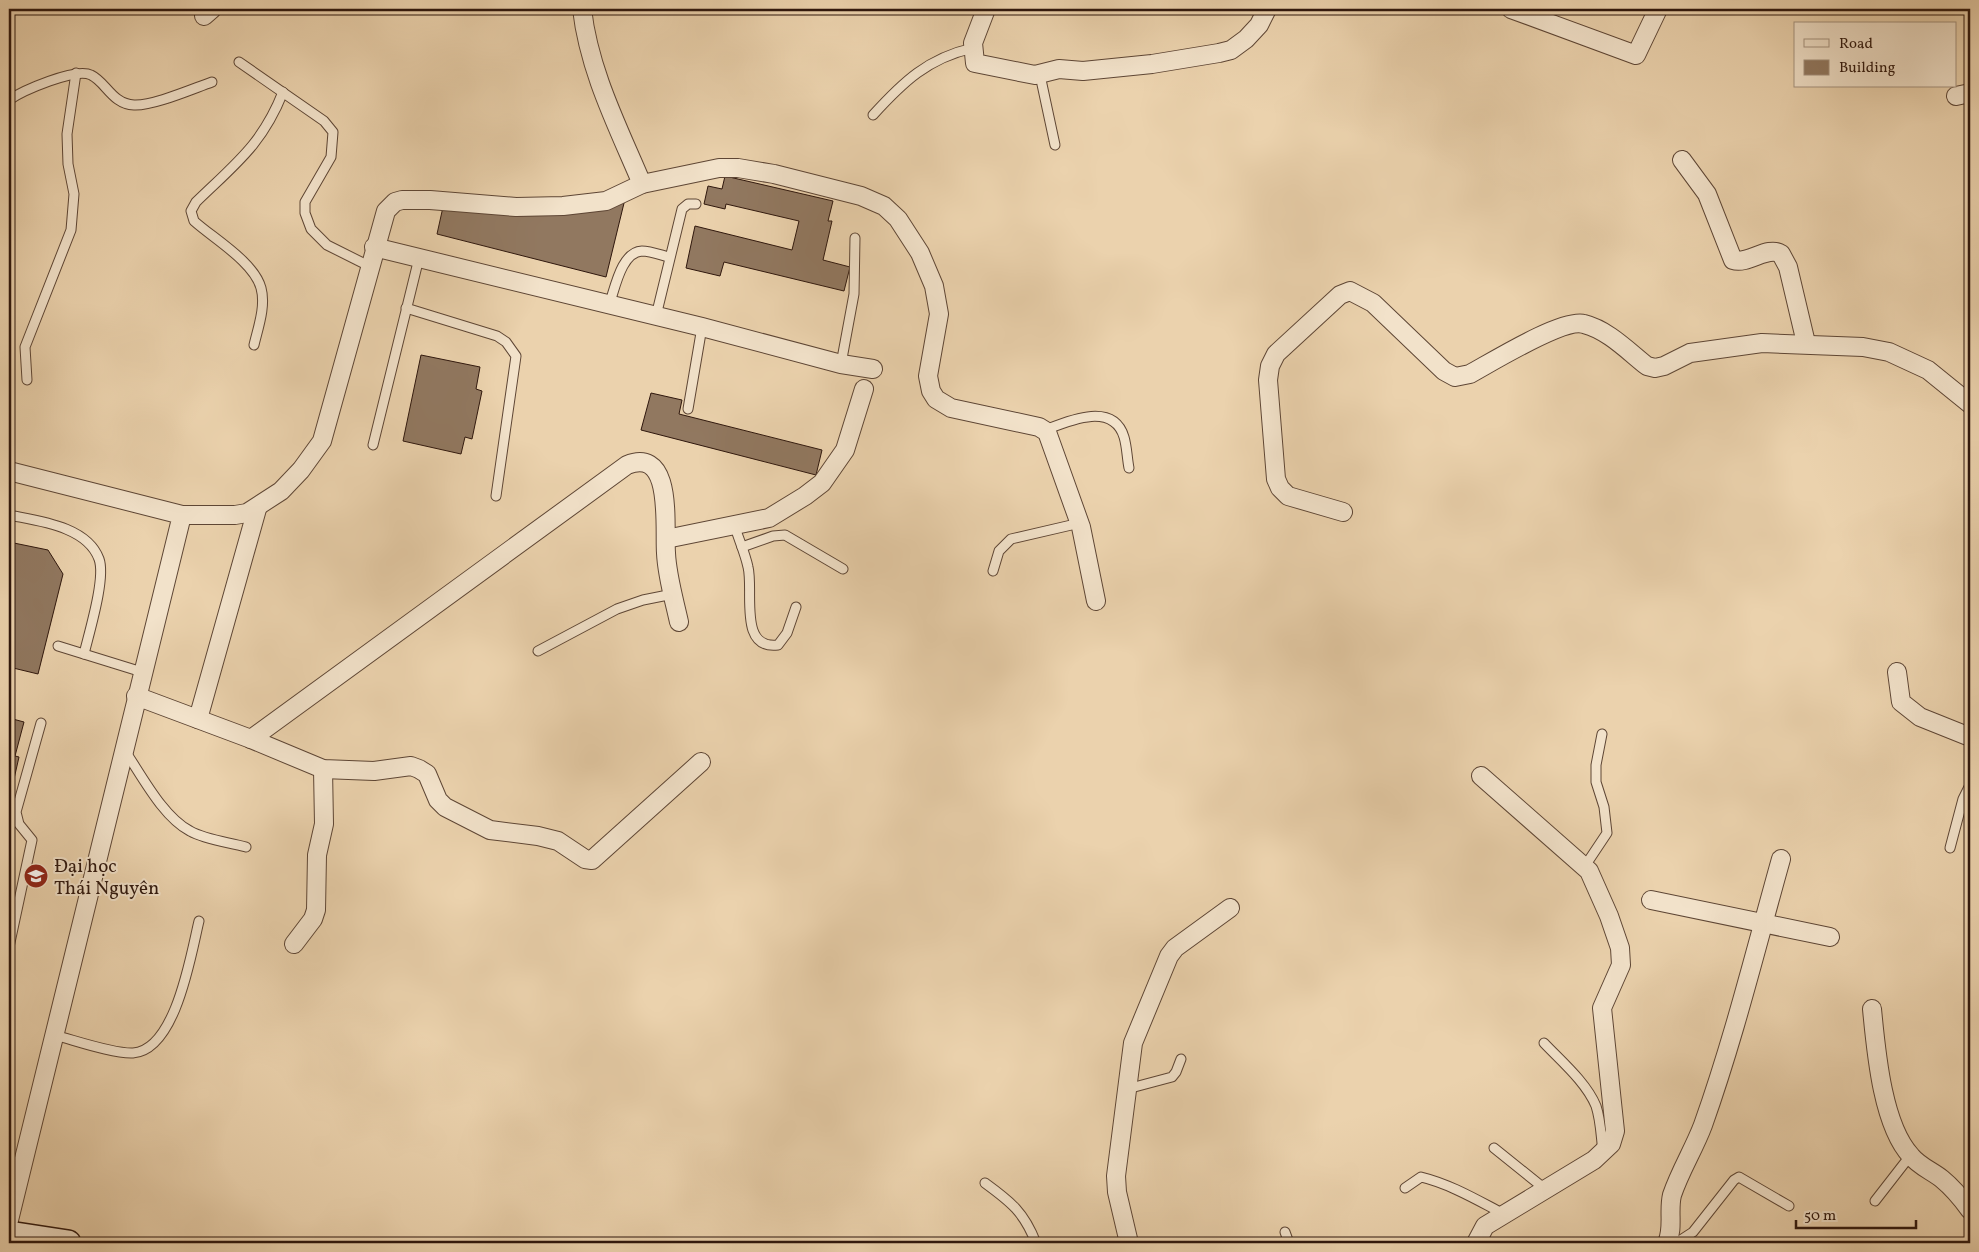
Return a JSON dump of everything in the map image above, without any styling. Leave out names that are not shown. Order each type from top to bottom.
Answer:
[{"type":"main road","points":[[9,1234],[65,1243]]},
{"type":"street","points":[[582,9],[584,32],[599,82],[642,184]]},
{"type":"street","points":[[986,9],[973,48],[974,61],[978,65],[1040,75],[1059,69],[1084,71],[1152,64],[1231,50],[1246,39],[1259,25],[1267,9]]},
{"type":"street","points":[[1511,9],[1636,55],[1658,9]]},
{"type":"street","points":[[1682,160],[1707,194],[1729,254],[1733,260],[1738,262],[1771,252],[1781,254],[1788,267],[1806,343]]},
{"type":"street","points":[[9,472],[182,515],[235,516],[257,508],[281,491],[301,470],[322,441],[374,247],[386,211],[395,202],[402,200],[516,207],[564,206],[606,201],[642,184],[719,168],[738,168],[794,179],[861,196],[884,206],[908,231],[920,253],[936,294],[939,314],[928,376],[931,391],[936,399],[951,408],[1045,430],[1050,438],[1080,523],[1096,601]]},
{"type":"street","points":[[374,247],[702,327],[841,364],[874,369]]},
{"type":"street","points":[[1343,512],[1288,496],[1280,488],[1276,479],[1268,380],[1270,366],[1276,354],[1340,295],[1350,291],[1373,303],[1444,371],[1456,377],[1470,374],[1563,324],[1582,323],[1595,328],[1647,366],[1654,368],[1690,353],[1762,343],[1806,343],[1863,347],[1889,352],[1928,370],[1970,404]]},
{"type":"street","points":[[666,539],[735,527],[770,518],[822,483],[845,450],[864,389]]},
{"type":"street","points":[[251,739],[627,465],[637,461],[647,463],[660,477],[666,506],[666,554],[679,622]]},
{"type":"street","points":[[198,719],[257,508]]},
{"type":"street","points":[[9,1220],[123,748],[182,515]]},
{"type":"street","points":[[1896,672],[1901,702],[1920,717],[1970,737]]},
{"type":"street","points":[[136,696],[251,739],[323,769],[347,772],[374,771],[411,766],[427,774],[438,800],[445,807],[490,830],[538,836],[558,841],[585,859],[592,860],[701,762]]},
{"type":"street","points":[[294,944],[313,919],[316,910],[317,855],[324,824],[323,769]]},
{"type":"street","points":[[1476,1243],[1486,1226],[1594,1160],[1611,1144],[1615,1131],[1602,1008],[1621,965],[1622,957],[1609,916],[1585,866],[1480,776]]},
{"type":"street","points":[[1667,1243],[1670,1237],[1672,1195],[1702,1126],[1736,1022],[1781,859]]},
{"type":"street","points":[[1651,900],[1830,937]]},
{"type":"street","points":[[1129,1243],[1117,1192],[1116,1176],[1133,1043],[1169,956],[1175,948],[1230,908]]},
{"type":"street","points":[[1872,1009],[1878,1068],[1890,1115],[1910,1156],[1948,1184],[1970,1210]]},
{"type":"lane","points":[[873,115],[899,87],[918,72],[940,58],[973,48]]},
{"type":"lane","points":[[239,62],[324,121],[333,132],[331,157],[305,202],[305,213],[311,229],[327,245],[369,266]]},
{"type":"lane","points":[[27,380],[25,347],[71,230],[74,194],[68,164],[67,134],[76,73]]},
{"type":"lane","points":[[9,100],[19,93],[76,73],[91,75],[117,99],[133,105],[145,104],[212,82]]},
{"type":"lane","points":[[1040,75],[1055,145]]},
{"type":"lane","points":[[254,346],[262,305],[261,288],[252,271],[194,221],[191,211],[196,202],[255,143],[272,118],[282,92]]},
{"type":"lane","points":[[656,316],[682,209],[688,204],[696,204]]},
{"type":"lane","points":[[841,364],[854,294],[855,238]]},
{"type":"lane","points":[[609,305],[626,260],[631,254],[642,251],[669,258]]},
{"type":"lane","points":[[373,445],[419,258]]},
{"type":"lane","points":[[406,308],[497,336],[506,342],[516,356],[496,496]]},
{"type":"lane","points":[[688,409],[702,327]]},
{"type":"lane","points":[[1045,430],[1082,417],[1098,416],[1112,421],[1124,436],[1129,468]]},
{"type":"lane","points":[[9,515],[54,525],[78,536],[91,545],[99,560],[100,583],[84,654]]},
{"type":"lane","points":[[993,571],[998,551],[1011,539],[1080,523]]},
{"type":"lane","points":[[735,527],[750,579],[750,623],[762,643],[769,646],[778,646],[787,633],[796,607]]},
{"type":"lane","points":[[742,547],[773,536],[785,535],[844,569]]},
{"type":"lane","points":[[538,651],[617,609],[674,594]]},
{"type":"lane","points":[[58,646],[142,672]]},
{"type":"lane","points":[[9,947],[32,840],[20,824],[16,812],[41,723]]},
{"type":"lane","points":[[1585,866],[1607,833],[1605,813],[1596,782],[1596,766],[1602,734]]},
{"type":"lane","points":[[123,748],[153,794],[182,826],[192,832],[246,847]]},
{"type":"lane","points":[[1950,848],[1963,799],[1970,785]]},
{"type":"lane","points":[[54,1035],[119,1051],[134,1053],[145,1049],[165,1029],[181,996],[199,921]]},
{"type":"lane","points":[[1544,1043],[1584,1088],[1595,1104],[1600,1121],[1603,1152]]},
{"type":"lane","points":[[1127,1089],[1172,1077],[1181,1060]]},
{"type":"lane","points":[[1494,1148],[1546,1189]]},
{"type":"lane","points":[[1875,1201],[1910,1156]]},
{"type":"lane","points":[[1405,1188],[1420,1177],[1431,1179],[1456,1189],[1504,1214]]},
{"type":"lane","points":[[1676,1243],[1693,1232],[1734,1180],[1739,1177],[1789,1206]]},
{"type":"lane","points":[[985,1183],[1014,1204],[1028,1222],[1036,1243]]},
{"type":"lane","points":[[1285,1232],[1289,1243]]},
{"type":"building","points":[[725,176],[833,201],[828,221],[832,221],[823,260],[850,267],[844,291],[724,262],[720,276],[686,268],[695,226],[792,250],[799,221],[726,204],[725,209],[704,204],[708,186],[722,189]]},
{"type":"building","points":[[625,199],[606,277],[437,234],[443,207]]},
{"type":"building","points":[[421,355],[480,367],[476,389],[482,391],[472,439],[465,437],[461,454],[403,441]]},
{"type":"building","points":[[651,393],[682,400],[679,414],[822,450],[816,475],[641,430]]},
{"type":"building","points":[[9,542],[48,550],[63,574],[38,674],[9,667]]},
{"type":"building","points":[[9,718],[24,722],[15,756],[19,757],[14,779],[9,778]]},
{"type":"place","name":"Đại học Thái Nguyên","points":[[36,876]]}]
